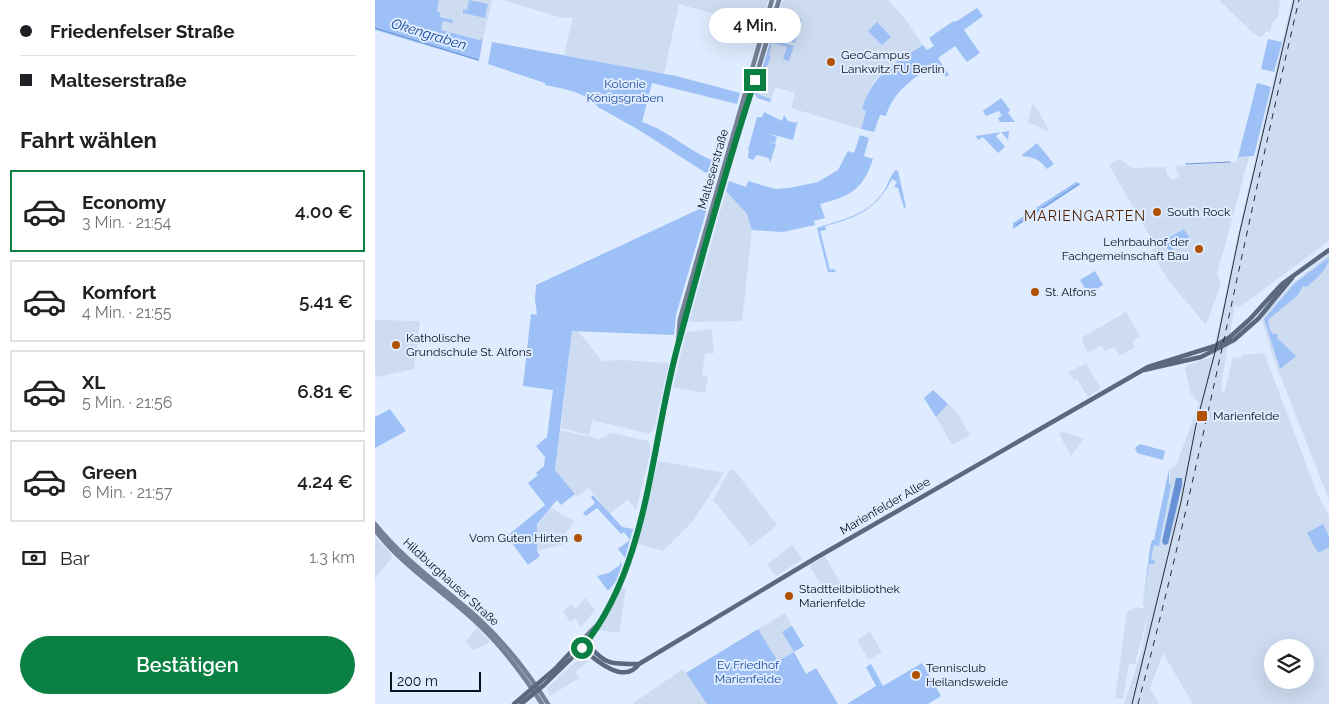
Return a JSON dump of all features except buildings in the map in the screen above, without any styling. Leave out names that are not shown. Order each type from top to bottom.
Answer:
[{"type":"main road","name":"Malteserstraße","points":[[706,238],[772,0]]},
{"type":"main road","name":"Malteserstraße","points":[[584,642],[597,624],[621,582],[635,540],[678,345],[680,321],[687,304],[779,0]]},
{"type":"main road","points":[[769,10],[775,12]]},
{"type":"main road","points":[[765,26],[770,28]]},
{"type":"main road","name":"Marienfelder Allee","points":[[580,646],[601,664],[614,670],[629,670],[809,562],[1145,370],[1201,357],[1233,337],[1279,286],[1329,250]]},
{"type":"main road","name":"Hildburghauser Straße","points":[[375,524],[405,555],[492,632],[535,689],[541,704]]},
{"type":"main road","name":"Hildburghauser Straße","points":[[375,530],[398,555],[480,625],[548,704]]},
{"type":"main road","points":[[521,704],[584,642],[610,663],[624,665],[639,664]]},
{"type":"main road","points":[[513,704],[535,689]]},
{"type":"shaded area","points":[[439,0],[492,0],[483,38],[481,40],[441,30],[443,21],[452,23],[440,17],[437,12]]},
{"type":"shaded area","points":[[502,0],[768,0],[760,27],[679,4],[664,74],[564,55],[573,17],[562,18]]},
{"type":"shaded area","name":"GeoCampus Lankwitz FU Berlin","points":[[783,0],[888,0],[905,19],[923,45],[881,74],[873,83],[863,109],[866,111],[861,129],[791,108],[795,93],[775,87],[770,102],[757,98],[755,94]]},
{"type":"shaded area","points":[[1219,0],[1279,0],[1278,16],[1272,23],[1270,32],[1266,31],[1262,37],[1254,34]]},
{"type":"shaded area","points":[[1292,0],[1329,0],[1329,241],[1238,308],[1235,304],[1221,386],[1222,393],[1224,393],[1233,357],[1241,358],[1243,355],[1264,353],[1317,493],[1329,516],[1329,704],[1193,704],[1163,653],[1150,688],[1159,704],[1124,704],[1141,653],[1149,610],[1135,664],[1129,664],[1123,699],[1115,698],[1127,612],[1136,607],[1149,609],[1143,606],[1143,603],[1149,563],[1170,479],[1170,469],[1176,466],[1199,403],[1191,394],[1185,369],[1187,365],[1212,357],[1242,216]]},
{"type":"shaded area","points":[[1034,104],[1049,130],[1047,131],[1028,122],[1032,105]]},
{"type":"shaded area","points":[[1238,157],[1249,157],[1217,274],[1221,284],[1206,325],[1168,280],[1151,251],[1156,247],[1109,165],[1119,159],[1133,168],[1166,167],[1167,174],[1172,181],[1179,176],[1175,166],[1236,162]]},
{"type":"shaded area","points":[[726,191],[747,214],[752,230],[742,321],[689,322]]},
{"type":"shaded area","points":[[1329,253],[1329,500],[1273,357],[1262,321],[1264,315],[1291,285]]},
{"type":"shaded area","points":[[1126,312],[1140,337],[1132,341],[1135,347],[1119,356],[1114,347],[1105,351],[1101,345],[1088,353],[1082,341],[1083,337]]},
{"type":"shaded area","name":"Katholische Grundschule St. Alfons","points":[[375,320],[420,321],[414,369],[377,377],[375,374]]},
{"type":"shaded area","points":[[712,329],[714,353],[705,354],[702,375],[708,376],[705,393],[673,387],[686,332]]},
{"type":"shaded area","points":[[572,330],[578,331],[602,361],[622,360],[669,363],[654,429],[649,434],[592,420],[589,435],[561,428]]},
{"type":"shaded area","points":[[1086,363],[1100,387],[1099,390],[1088,397],[1077,379],[1074,380],[1069,372]]},
{"type":"shaded area","points":[[948,404],[956,411],[970,435],[952,445],[936,417]]},
{"type":"shaded area","points":[[560,430],[599,439],[612,433],[648,441],[651,449],[636,510],[628,499],[610,514],[589,488],[577,497],[555,470]]},
{"type":"shaded area","points":[[1062,432],[1084,438],[1071,456],[1059,434]]},
{"type":"shaded area","points":[[658,461],[724,473],[693,521],[663,551],[638,544]]},
{"type":"shaded area","points":[[734,470],[777,525],[751,546],[713,500],[729,471]]},
{"type":"shaded area","points":[[1176,478],[1182,478],[1182,485],[1168,544],[1164,545],[1162,542]]},
{"type":"shaded area","points":[[551,508],[574,521],[565,534],[569,543],[537,551],[537,525]]},
{"type":"shaded area","points":[[375,537],[392,557],[375,579]]},
{"type":"shaded area","points":[[792,545],[803,559],[776,576],[767,565]]},
{"type":"shaded area","points":[[825,556],[842,586],[828,595],[810,567],[811,564]]},
{"type":"shaded area","points":[[622,586],[626,588],[619,633],[597,630]]},
{"type":"shaded area","points":[[585,598],[595,610],[581,627],[575,619],[570,622],[563,611],[571,604],[575,609]]},
{"type":"shaded area","points":[[785,613],[792,626],[783,632],[794,652],[778,661],[758,629]]},
{"type":"shaded area","points":[[477,628],[490,642],[474,650],[465,642]]},
{"type":"shaded area","points":[[870,632],[882,652],[869,660],[857,640]]},
{"type":"shaded area","points":[[581,657],[589,661],[575,672],[579,678],[550,696],[547,688]]},
{"type":"shaded area","points":[[683,669],[707,704],[633,703]]},
{"type":"green space","points":[[375,0],[439,0],[437,11],[440,13],[440,17],[453,20],[452,23],[443,21],[441,30],[480,40],[483,38],[479,61],[375,30]]},
{"type":"green space","points":[[469,0],[488,4],[485,18],[463,13],[463,9],[467,10]]},
{"type":"green space","points":[[977,8],[983,16],[964,30],[980,53],[967,62],[955,46],[938,58],[949,75],[946,77],[936,63],[906,85],[894,99],[886,116],[880,115],[874,132],[861,129],[866,111],[862,109],[878,78],[893,64],[923,45],[927,50],[934,46],[929,38]]},
{"type":"green space","points":[[792,16],[802,19],[795,43],[772,37],[776,26],[779,27],[778,33],[787,35]]},
{"type":"green space","points":[[877,22],[891,37],[882,45],[868,31]]},
{"type":"green space","points":[[771,39],[794,46],[789,61],[783,59],[787,47],[772,43],[769,55],[771,56],[757,94],[771,99],[770,102],[757,98],[755,94]]},
{"type":"green space","points":[[1268,39],[1282,42],[1274,72],[1261,69]]},
{"type":"green space","name":"Kolonie Königsgraben","points":[[492,42],[676,76],[740,93],[737,104],[652,83],[642,122],[662,131],[709,159],[720,163],[717,172],[711,170],[706,173],[639,130],[598,107],[588,98],[545,85],[545,83],[488,64]]},
{"type":"green space","points":[[1257,83],[1271,87],[1254,156],[1238,157]]},
{"type":"green space","points":[[1001,98],[1010,110],[1008,113],[1015,122],[1000,122],[998,118],[1002,116],[999,111],[986,116],[983,111]]},
{"type":"green space","points":[[764,112],[782,121],[784,115],[788,121],[796,123],[798,120],[793,140],[767,133],[777,137],[775,143],[765,140],[776,144],[770,163],[769,158],[757,155],[753,160],[748,158],[748,150],[757,117],[762,117]]},
{"type":"green space","points":[[1009,131],[1008,140],[1001,132]]},
{"type":"green space","points":[[1001,132],[996,136],[1005,147],[998,153],[983,137],[978,140],[976,136]]},
{"type":"green space","points":[[860,135],[869,138],[864,156],[873,159],[865,178],[854,190],[840,198],[820,204],[825,218],[814,221],[815,225],[783,232],[752,230],[747,214],[726,191],[729,181],[746,187],[748,181],[775,189],[818,182],[838,170],[848,151],[854,153]]},
{"type":"green space","points":[[1037,143],[1054,164],[1047,169],[1041,162],[1035,159],[1021,156]]},
{"type":"green space","points":[[895,170],[898,171],[906,207],[904,208],[898,188],[894,187],[897,182],[892,179],[886,189],[873,205],[857,215],[825,226],[826,230],[820,231],[830,270],[834,269],[836,272],[828,272],[817,228],[845,219],[870,206],[884,191]]},
{"type":"green space","points":[[1076,182],[1081,184],[1013,229],[1013,223]]},
{"type":"green space","points":[[708,205],[676,315],[674,335],[572,331],[555,470],[575,494],[561,505],[557,500],[537,524],[537,551],[540,556],[528,565],[507,536],[545,505],[528,483],[538,475],[536,473],[544,466],[545,457],[536,446],[547,437],[553,390],[523,386],[531,314],[537,315],[536,285]]},
{"type":"green space","points":[[1184,229],[1190,239],[1169,251],[1163,241]]},
{"type":"green space","points":[[1329,257],[1327,265],[1318,277],[1307,287],[1303,286],[1298,295],[1268,320],[1273,334],[1278,334],[1277,338],[1296,356],[1280,369],[1264,319],[1294,284]]},
{"type":"green space","points":[[1095,271],[1103,285],[1088,294],[1080,280]]},
{"type":"green space","points":[[933,390],[948,404],[936,417],[924,398]]},
{"type":"green space","points":[[390,409],[406,431],[375,448],[375,417]]},
{"type":"green space","points":[[1140,444],[1165,451],[1163,460],[1137,453],[1135,448]]},
{"type":"green space","points":[[1169,469],[1169,484],[1171,485],[1159,546],[1154,545],[1151,559],[1155,561],[1154,564],[1149,564],[1143,603],[1150,548],[1152,540],[1154,540]]},
{"type":"green space","points":[[593,495],[622,527],[633,529],[630,540],[624,532],[621,534],[597,508],[586,516],[583,513],[595,503],[591,497]]},
{"type":"green space","points":[[1323,524],[1329,536],[1329,547],[1318,553],[1307,533]]},
{"type":"green space","points":[[630,540],[625,558],[618,549]]},
{"type":"green space","points":[[620,561],[622,565],[616,581],[608,591],[597,576],[609,573],[620,565]]},
{"type":"green space","points":[[792,626],[804,646],[794,652],[782,632]]},
{"type":"green space","name":"Ev Friedhof Marienfelde","points":[[758,629],[778,661],[794,652],[806,674],[816,668],[838,704],[707,704],[686,673]]},
{"type":"green space","name":"Tennisclub Heilandsweide","points":[[922,663],[941,696],[928,704],[847,704],[876,686],[866,667],[871,664],[883,686]]},
{"type":"waterway","name":"Okengraben","points":[[375,28],[478,60]]},
{"type":"waterway","points":[[1186,164],[1230,162]]},
{"type":"waterway","points":[[1016,225],[1079,184]]},
{"type":"tram line","points":[[1132,704],[1181,502],[1196,425],[1215,352],[1240,231],[1294,0]]},
{"type":"railway","points":[[1138,704],[1182,529],[1299,0]]},
{"type":"place","name":"GeoCampus Lankwitz FU Berlin","points":[[831,62]]},
{"type":"place","name":"South Rock","points":[[1157,212]]},
{"type":"place","name":"Lehrbauhof der Fachgemeinschaft Bau","points":[[1199,249]]},
{"type":"place","name":"St. Alfons","points":[[1035,292]]},
{"type":"place","name":"Katholische Grundschule St. Alfons","points":[[396,345]]},
{"type":"place","name":"Marienfelde","points":[[1202,416]]},
{"type":"place","name":"Vom Guten Hirten","points":[[578,538]]},
{"type":"place","name":"Stadtteilbibliothek Marienfelde","points":[[789,596]]},
{"type":"place","name":"Tennisclub Heilandsweide","points":[[916,675]]},
{"type":"district","name":"MARIENGARTEN","points":[[1085,216]]},
{"type":"route","points":[[582,648],[613,599],[621,582],[635,540],[678,345],[755,80]]}]
